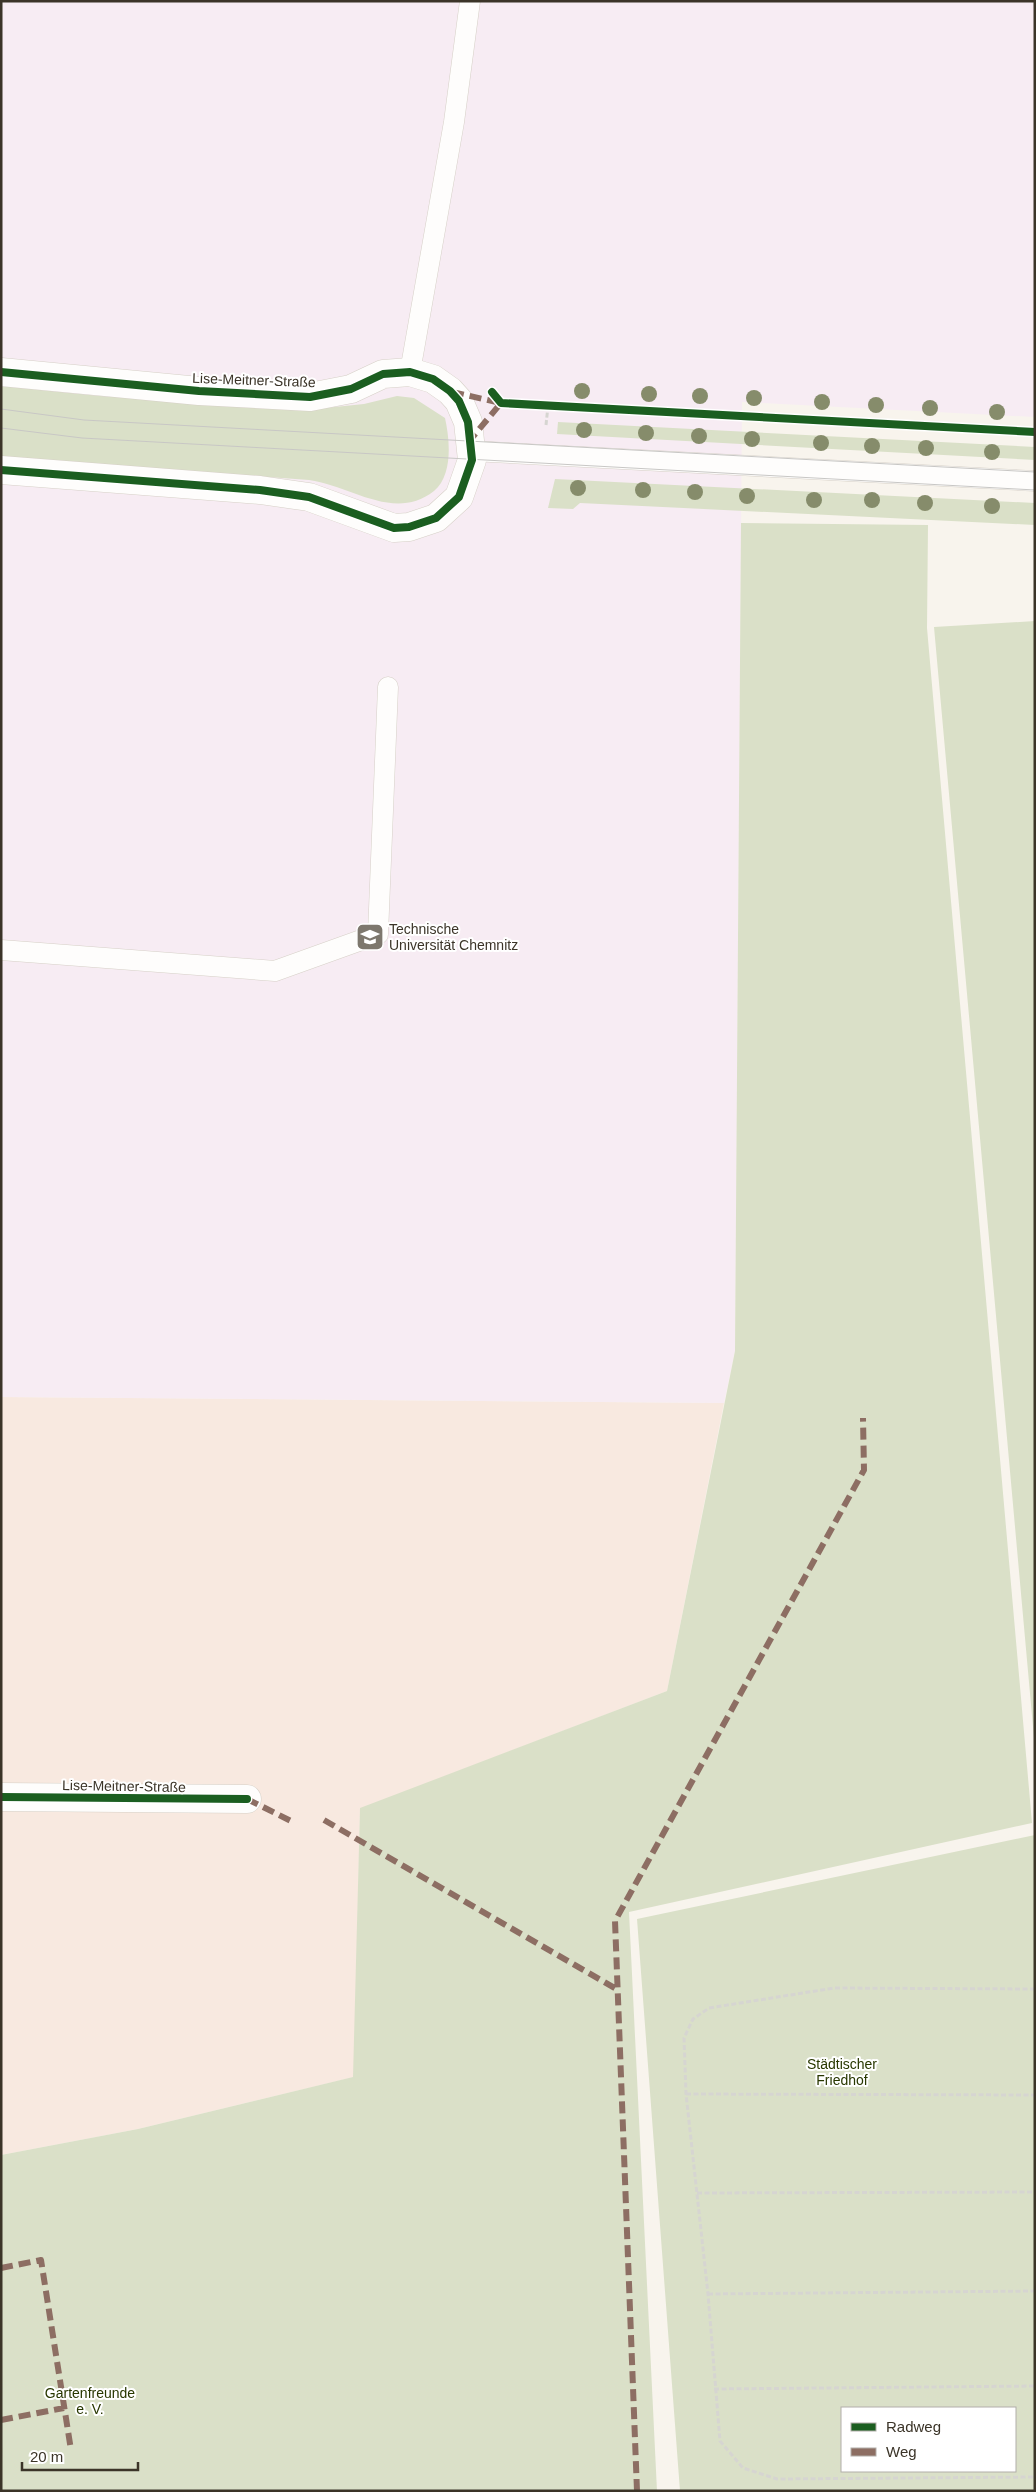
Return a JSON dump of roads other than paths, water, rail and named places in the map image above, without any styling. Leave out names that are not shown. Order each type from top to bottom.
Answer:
[{"type":"street","name":"Lise-Meitner-Straße","points":[[1,372],[199,391],[310,397],[351,389],[383,374],[410,372],[433,379],[450,391],[459,401],[468,422],[472,451],[472,460],[459,497],[436,518],[410,527],[394,528],[309,497],[260,490],[1,470]]},
{"type":"street","name":"Lise-Meitner-Straße","points":[[1,1797],[247,1799]]},
{"type":"lane","points":[[410,372],[454,122],[470,1]]},
{"type":"lane","points":[[472,451],[1035,481]]},
{"type":"lane","points":[[1,950],[275,971],[378,934],[388,687]]},
{"type":"tram line","points":[[1,409],[84,420],[1035,472]]},
{"type":"tram line","points":[[1,428],[82,438],[1035,490]]},
{"type":"place","name":"Technische Universität Chemnitz","points":[[370,937]]},
{"type":"park label","name":"Städtischer Friedhof","points":[[842,2072]]},
{"type":"park label","name":"Gartenfreunde e. V.","points":[[90,2402]]}]
